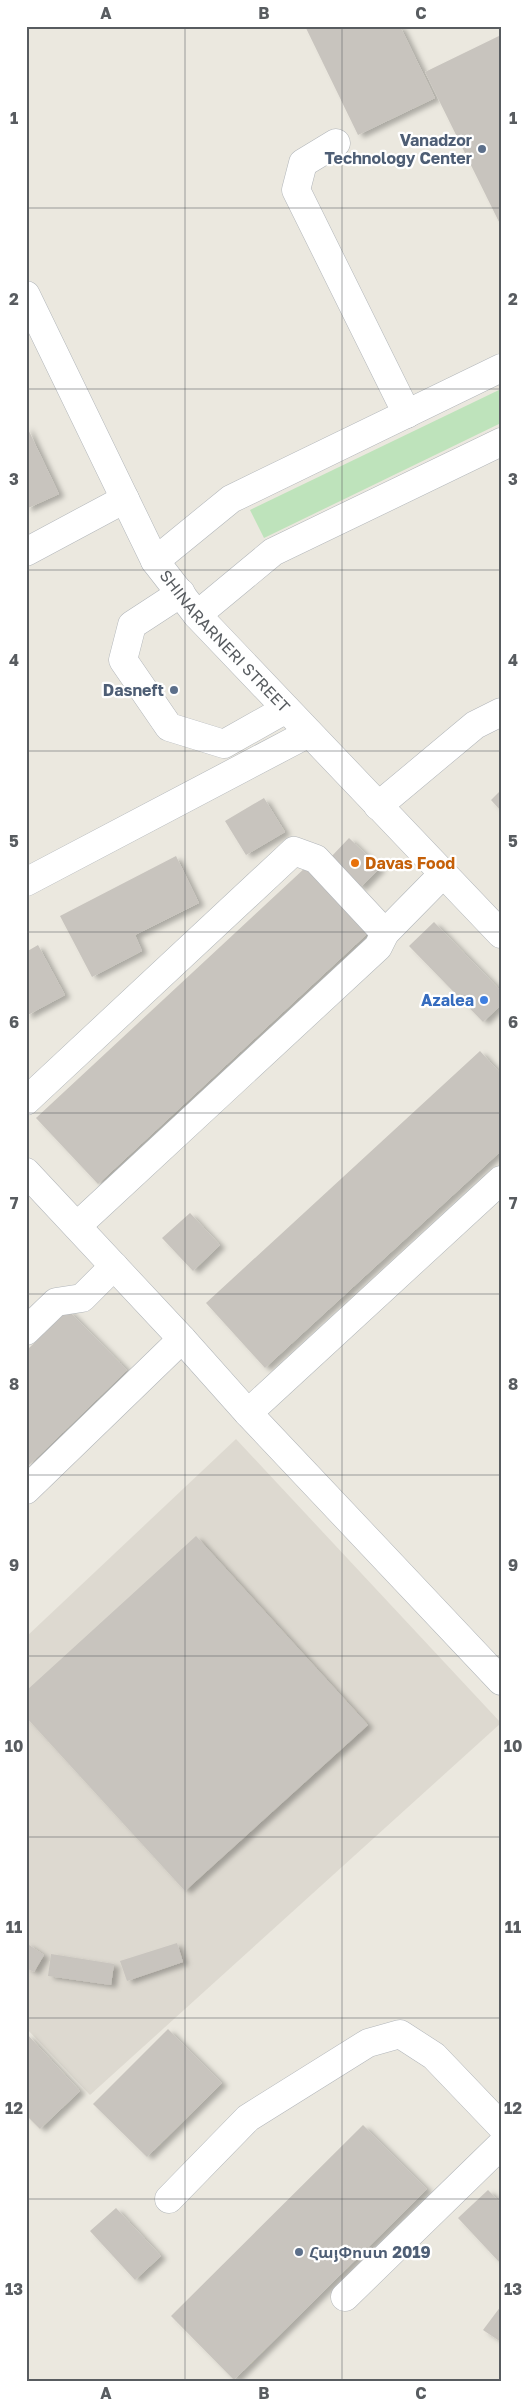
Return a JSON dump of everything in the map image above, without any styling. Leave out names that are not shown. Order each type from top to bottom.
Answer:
[{"type":"street","points":[[336,143],[303,163],[296,190],[407,414]]},
{"type":"street","name":"SHINARARNERI STREET","points":[[26,295],[156,561],[197,615],[501,934]]},
{"type":"street","points":[[156,561],[231,499],[501,368]]},
{"type":"street","points":[[197,615],[273,552],[501,442]]},
{"type":"street","points":[[26,552],[125,499]]},
{"type":"street","points":[[181,593],[132,625],[123,660],[169,727],[224,744],[286,708]]},
{"type":"street","points":[[378,806],[475,725],[501,712]]},
{"type":"street","points":[[26,882],[309,733]]},
{"type":"street","points":[[26,1101],[294,851],[316,859],[385,933]]},
{"type":"street","points":[[77,1226],[378,947],[385,933],[443,874]]},
{"type":"street","points":[[26,1172],[182,1339],[248,1413],[501,1682]]},
{"type":"street","points":[[248,1413],[501,1180]]},
{"type":"street","points":[[26,1331],[56,1302],[82,1298],[114,1266]]},
{"type":"street","points":[[26,1490],[182,1339]]},
{"type":"street","points":[[169,2199],[248,2118],[368,2042],[400,2034],[434,2056],[501,2126]]},
{"type":"street","points":[[345,2298],[501,2145]]},
{"type":"shaded area","points":[[236,1439],[501,1723],[90,2095],[26,2028],[26,1637]]},
{"type":"green space","points":[[501,389],[501,423],[264,538],[250,510]]},
{"type":"building","points":[[305,26],[400,26],[435,98],[358,135]]},
{"type":"building","name":"Vanadzor Technology Center","points":[[501,35],[501,226],[425,72]]},
{"type":"building","points":[[26,425],[59,494],[26,509]]},
{"type":"building","points":[[501,790],[501,811],[491,800]]},
{"type":"building","points":[[264,798],[285,832],[246,855],[225,821]]},
{"type":"building","name":"Davas Food","points":[[349,838],[380,868],[360,888],[330,858]]},
{"type":"building","points":[[176,856],[199,903],[135,935],[142,951],[92,977],[60,916]]},
{"type":"building","points":[[306,867],[368,933],[98,1184],[36,1118]]},
{"type":"building","points":[[434,922],[501,991],[501,1005],[483,1022],[409,946]]},
{"type":"building","points":[[38,945],[65,995],[26,1016],[26,952]]},
{"type":"building","points":[[480,1051],[501,1074],[501,1151],[265,1368],[206,1303]]},
{"type":"building","points":[[190,1213],[220,1245],[193,1271],[162,1238]]},
{"type":"building","points":[[68,1310],[127,1370],[26,1468],[26,1351]]},
{"type":"building","points":[[196,1536],[368,1725],[185,1891],[26,1717],[26,1691]]},
{"type":"building","points":[[26,1943],[44,1955],[34,1972],[26,1968]]},
{"type":"building","points":[[177,1943],[183,1962],[127,1981],[120,1961]]},
{"type":"building","points":[[51,1954],[114,1964],[111,1985],[48,1976]]},
{"type":"building","points":[[168,2029],[222,2083],[147,2157],[93,2104]]},
{"type":"building","points":[[26,2033],[80,2091],[40,2129],[26,2115]]},
{"type":"building","name":"ՀայՓոստ 2019","points":[[363,2125],[427,2189],[234,2380],[171,2316]]},
{"type":"building","points":[[488,2190],[501,2203],[501,2264],[458,2218]]},
{"type":"building","points":[[116,2208],[161,2256],[135,2280],[90,2231]]},
{"type":"building","points":[[501,2306],[501,2342],[483,2330]]},
{"type":"place","name":"Vanadzor Technology Center","points":[[482,149]]},
{"type":"place","name":"Dasneft","points":[[174,690]]},
{"type":"place","name":"Davas Food","points":[[355,863]]},
{"type":"place","name":"Azalea","points":[[484,1000]]},
{"type":"place","name":"ՀայՓոստ 2019","points":[[299,2252]]}]
